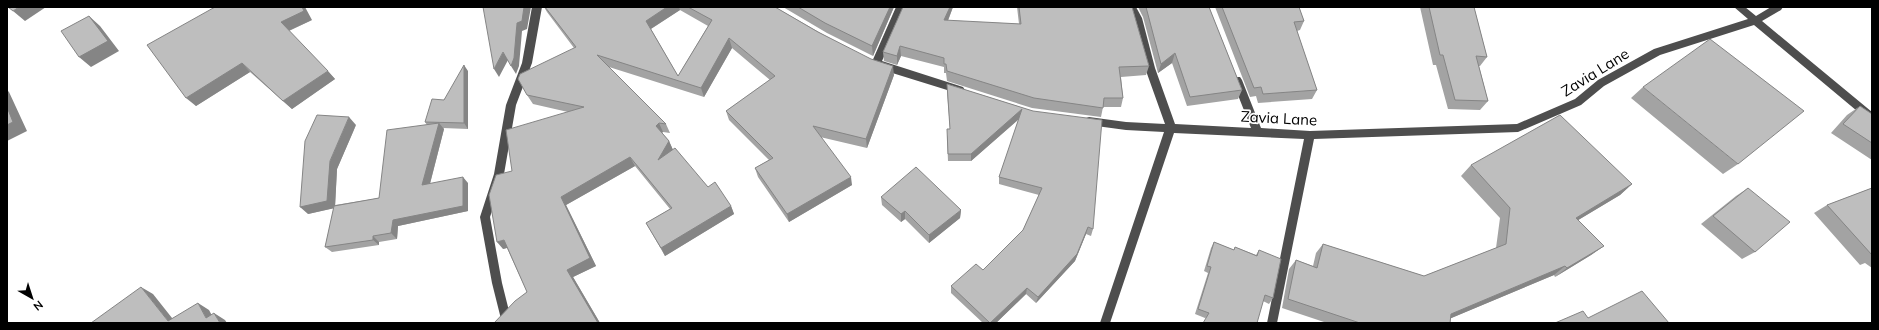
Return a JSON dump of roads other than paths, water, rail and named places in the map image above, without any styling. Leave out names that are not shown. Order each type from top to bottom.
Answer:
[{"type":"street","points":[[505,315],[497,283],[485,217],[500,174],[511,105],[527,64],[537,7]]},
{"type":"street","points":[[901,7],[873,62],[968,92]]},
{"type":"street","points":[[1105,323],[1171,127],[1150,68],[1137,18],[1131,7]]},
{"type":"street","points":[[1739,7],[1872,118]]},
{"type":"street","name":"Zavia Lane","points":[[1079,120],[1126,126],[1310,135],[1518,128],[1578,102],[1600,83],[1657,52],[1756,20],[1778,7]]},
{"type":"street","points":[[1234,73],[1257,132]]},
{"type":"street","points":[[1272,323],[1310,135]]}]
